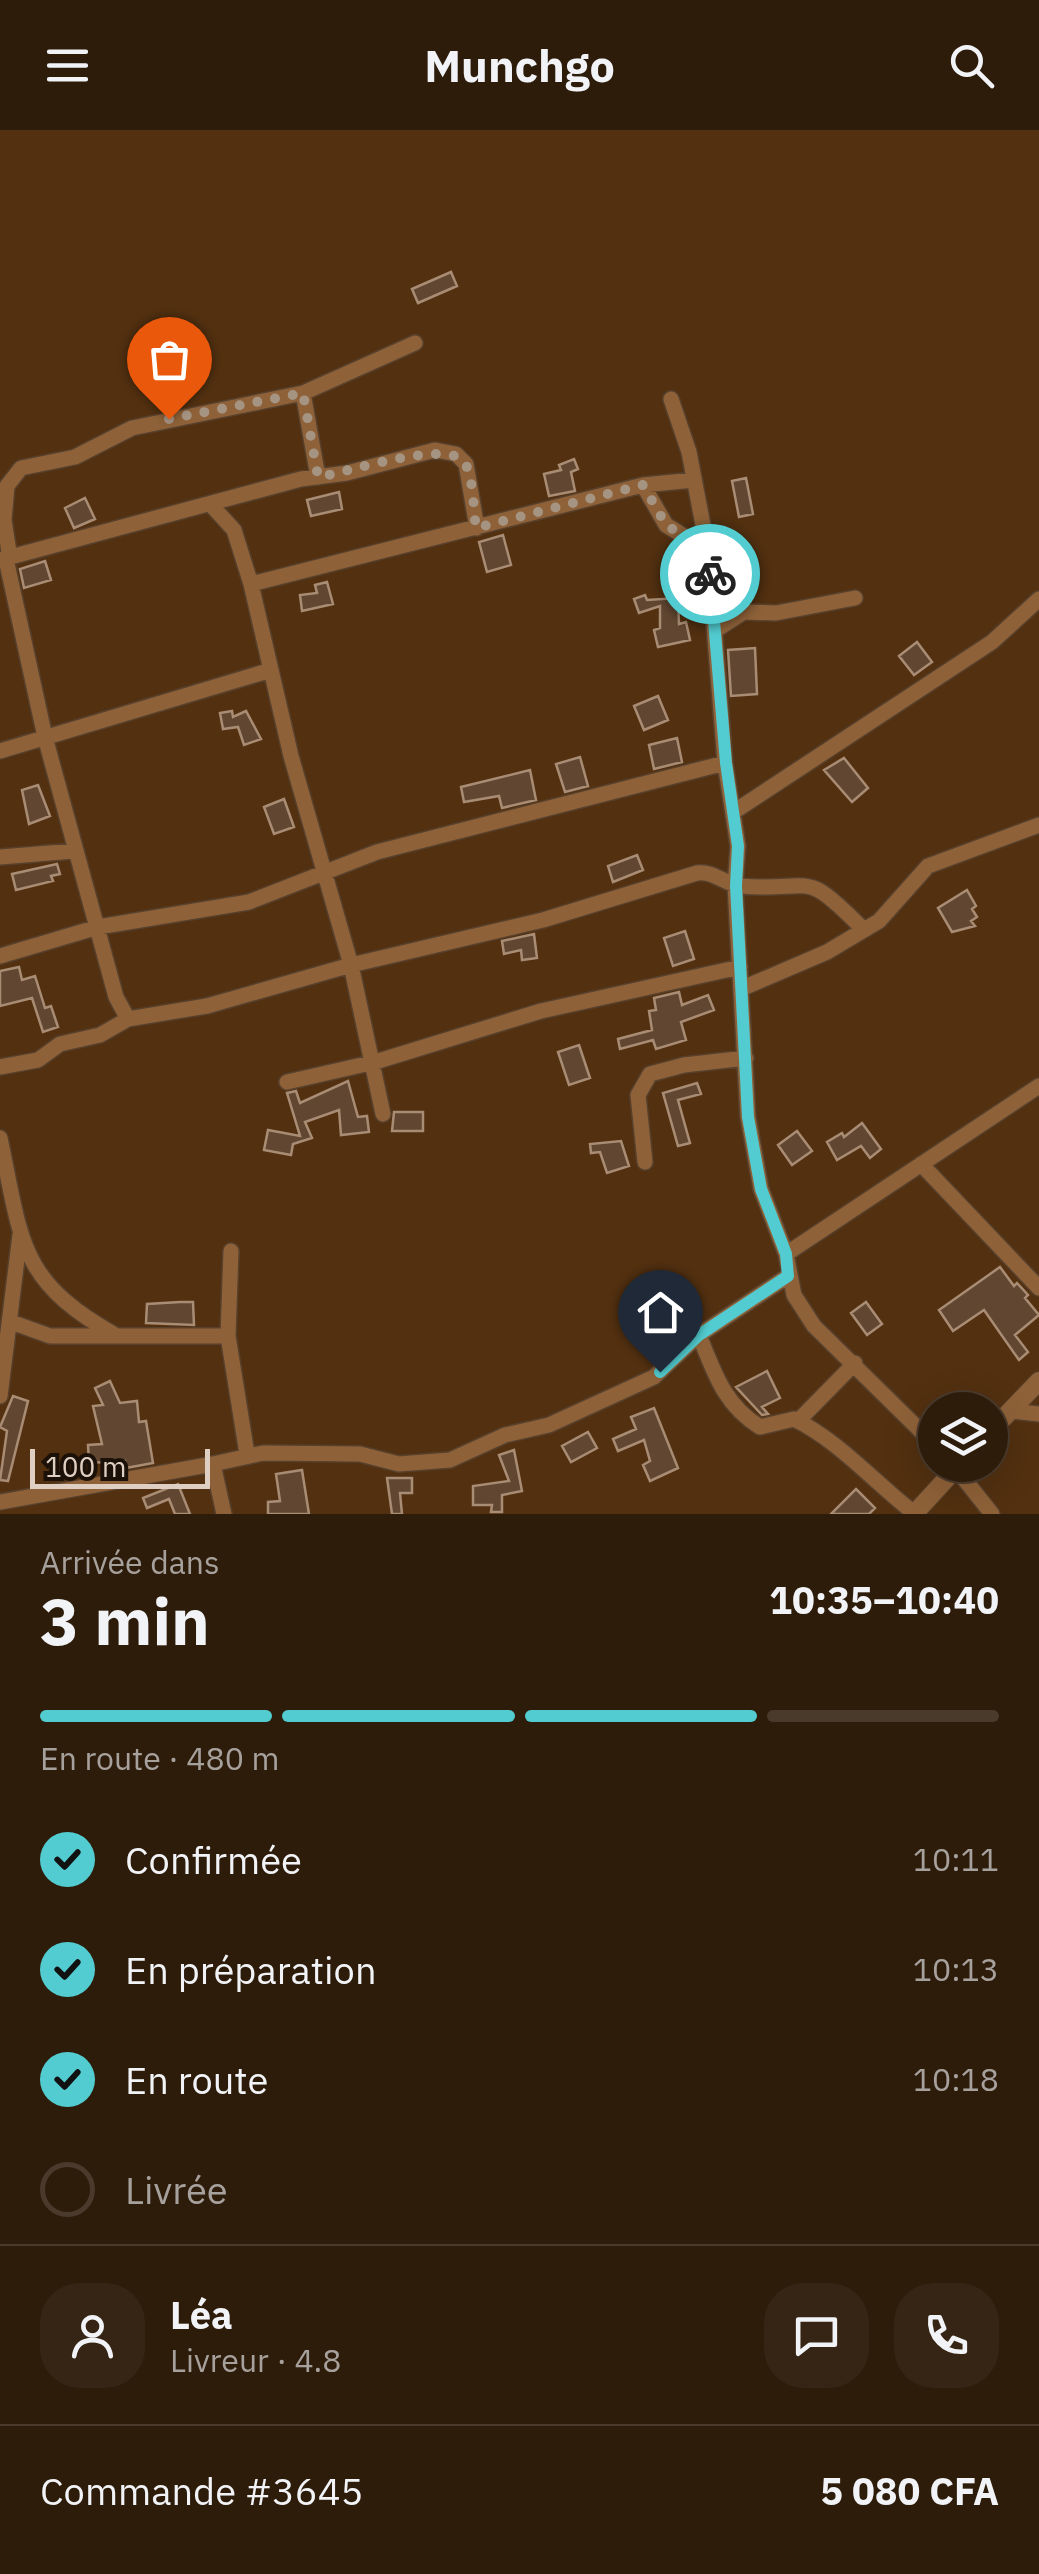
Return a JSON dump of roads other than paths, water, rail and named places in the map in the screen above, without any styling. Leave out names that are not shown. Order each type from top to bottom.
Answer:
[{"type":"street","points":[[3,559],[10,552],[4,520],[7,486],[22,468],[75,457],[132,428],[303,393],[415,343]]},
{"type":"street","points":[[303,393],[318,477]]},
{"type":"street","points":[[671,399],[694,480],[708,551],[726,763],[736,811],[740,967],[753,1154],[769,1214],[786,1254],[794,1294],[814,1326],[918,1427]]},
{"type":"street","points":[[3,559],[435,450],[456,454],[466,464],[476,528]]},
{"type":"street","points":[[251,584],[643,485],[694,480]]},
{"type":"street","points":[[643,485],[666,525],[708,551]]},
{"type":"street","points":[[212,506],[234,530],[251,584],[323,874],[352,964],[383,1114]]},
{"type":"street","points":[[3,559],[74,851],[116,997],[128,1019]]},
{"type":"street","points":[[716,630],[744,612],[776,613],[855,598]]},
{"type":"street","points":[[736,811],[992,642],[1039,599]]},
{"type":"street","points":[[1027,612],[1039,628]]},
{"type":"street","points":[[0,751],[271,670]]},
{"type":"street","points":[[0,956],[98,927],[249,902],[377,852],[726,763]]},
{"type":"street","points":[[743,988],[826,952],[864,930],[888,913],[906,886],[928,866],[1039,825]]},
{"type":"street","points":[[0,857],[74,851]]},
{"type":"street","points":[[0,1067],[38,1060],[60,1044],[100,1035],[128,1019],[207,1006],[352,964],[543,920],[696,873],[711,872],[736,886],[806,882],[831,896],[864,930]]},
{"type":"street","points":[[287,1082],[375,1062],[542,1012],[740,967]]},
{"type":"street","points":[[646,1162],[638,1095],[650,1074],[684,1064],[746,1058]]},
{"type":"street","points":[[786,1254],[848,1217],[1039,1086]]},
{"type":"street","points":[[0,1138],[30,1264],[68,1307],[118,1336]]},
{"type":"street","points":[[921,1164],[1039,1288]]},
{"type":"street","points":[[0,1396],[20,1231]]},
{"type":"street","points":[[231,1251],[228,1336],[246,1454]]},
{"type":"street","points":[[0,1502],[213,1464],[246,1454],[347,1454],[400,1464],[436,1464],[602,1402],[660,1372],[699,1335],[788,1276]]},
{"type":"street","points":[[50,1336],[68,1307]]},
{"type":"street","points":[[11,1322],[50,1336],[228,1336]]},
{"type":"street","points":[[699,1335],[720,1387],[740,1412],[760,1427],[790,1418],[798,1420],[828,1437],[914,1514],[942,1482]]},
{"type":"street","points":[[798,1420],[854,1363]]},
{"type":"street","points":[[1008,1413],[1039,1381]]},
{"type":"street","points":[[1011,1410],[1039,1414]]},
{"type":"street","points":[[213,1464],[224,1514]]},
{"type":"street","points":[[968,1482],[992,1514]]}]
